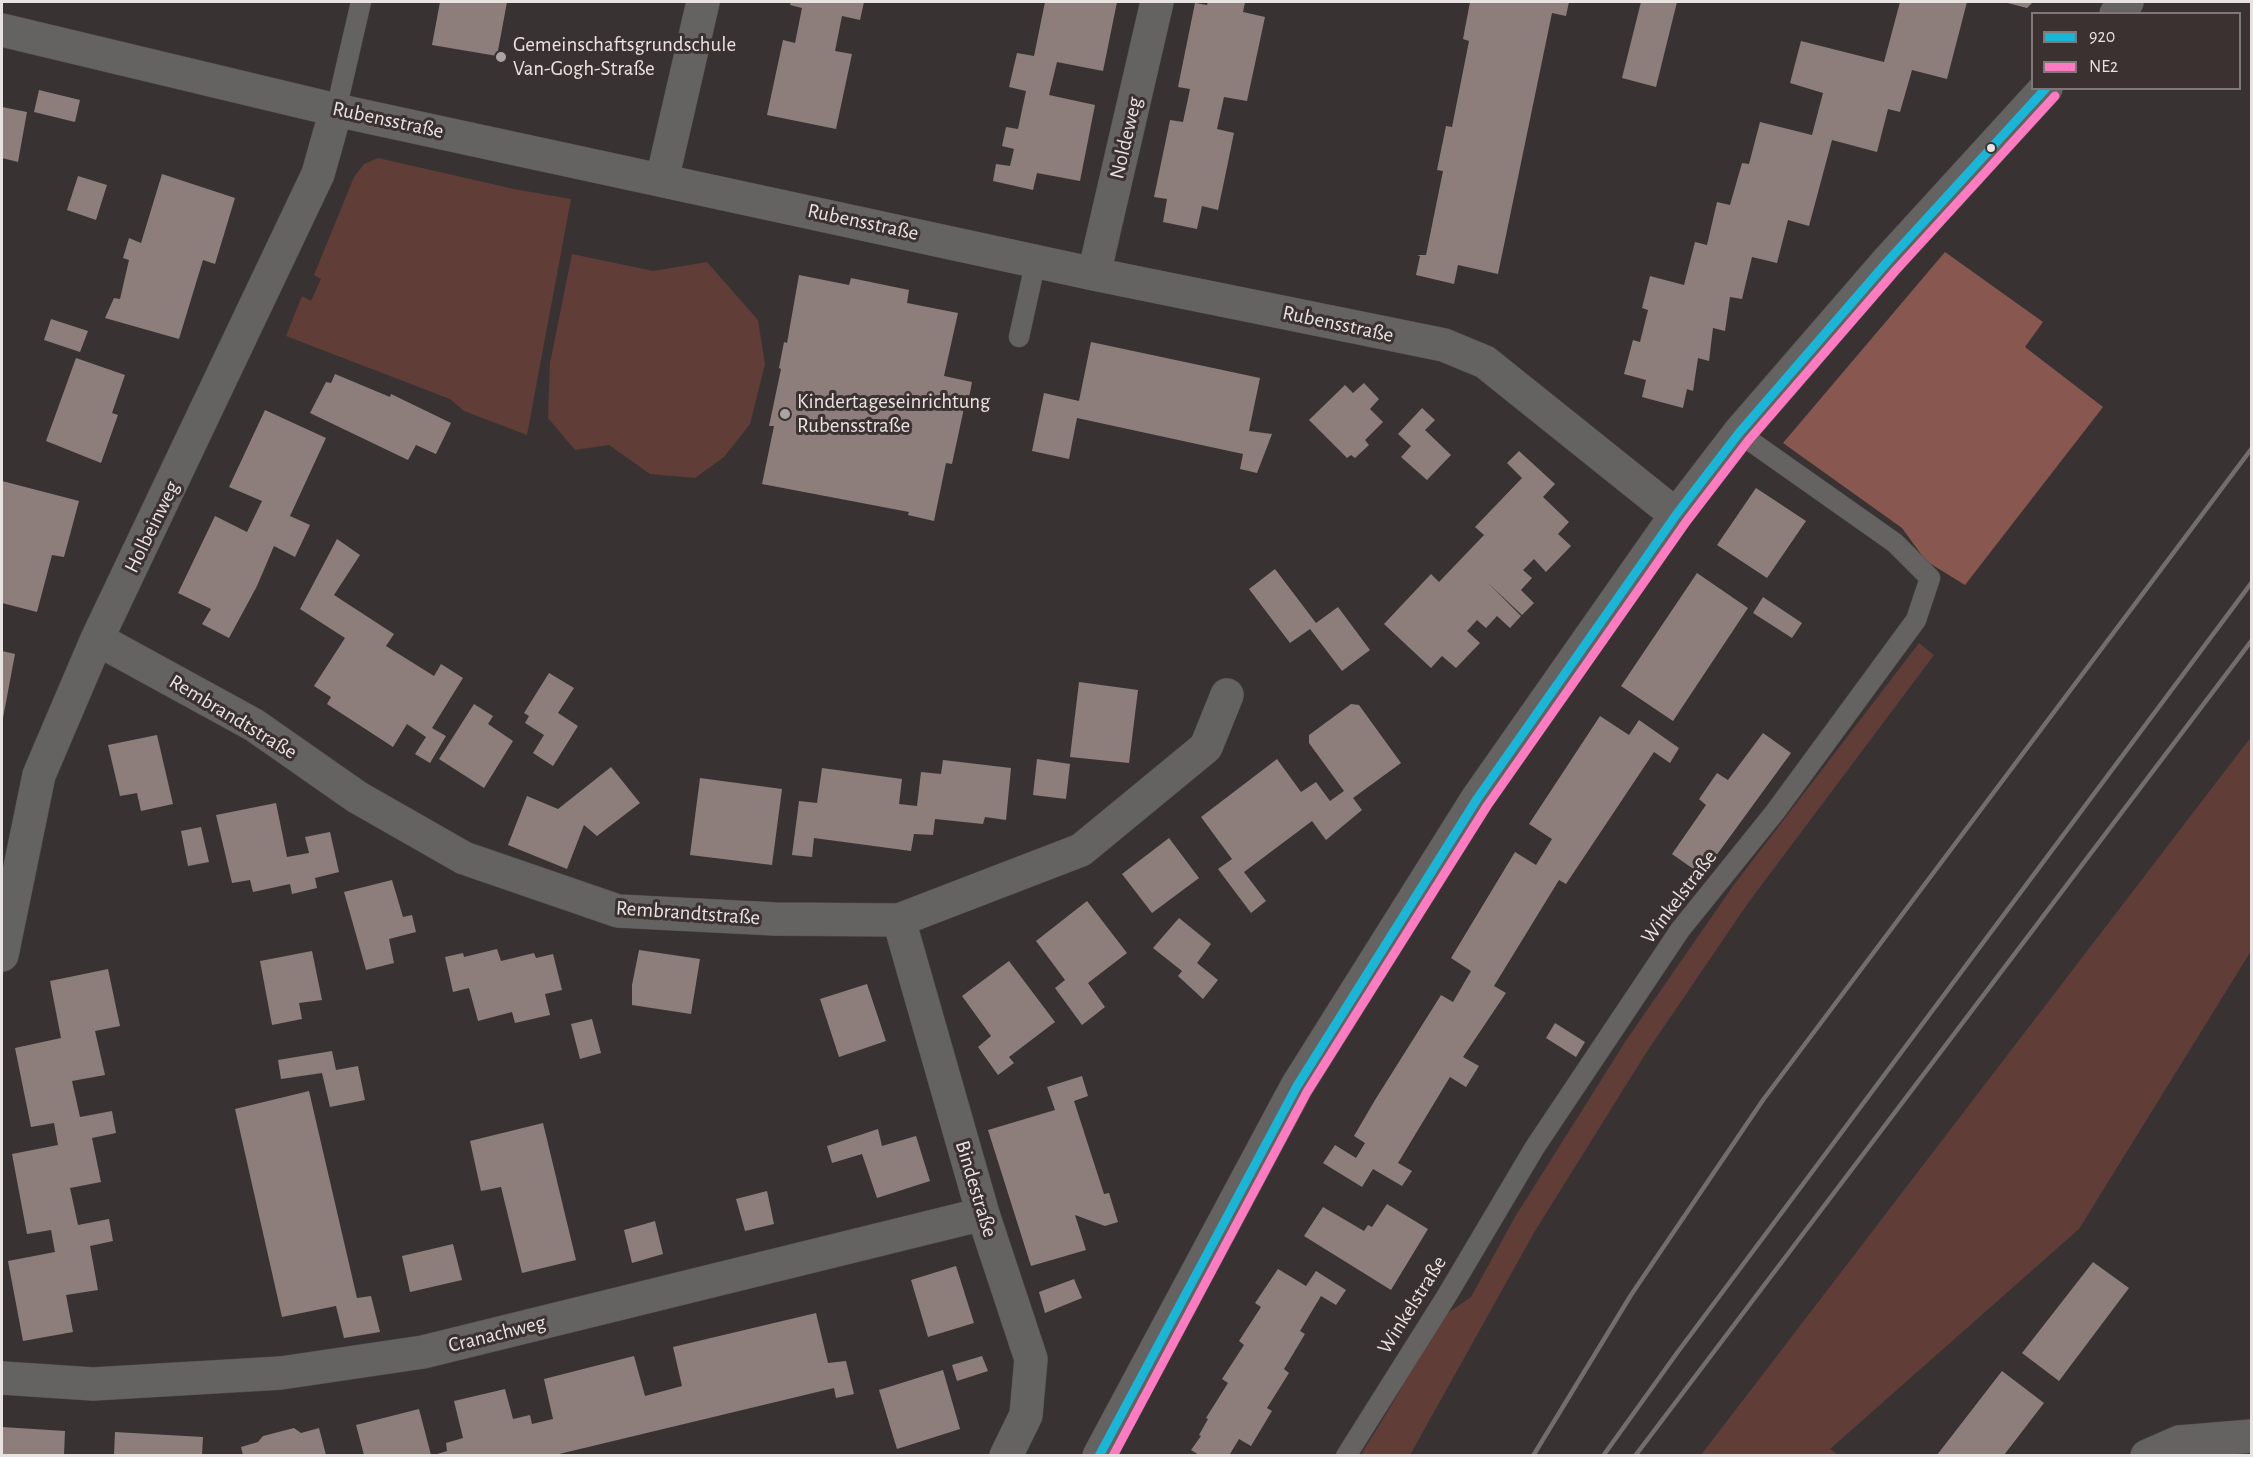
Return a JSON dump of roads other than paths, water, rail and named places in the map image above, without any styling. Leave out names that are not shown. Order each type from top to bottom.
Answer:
[{"type":"street","points":[[662,180],[703,2]]},
{"type":"street","name":"Noldeweg","points":[[1094,274],[1157,2]]},
{"type":"street","name":"Rubensstraße","points":[[2,30],[336,110],[1094,274],[1444,345],[1485,362],[1676,515]]},
{"type":"street","points":[[1099,1455],[1297,1086],[1477,799],[1676,515],[1739,434],[1911,236],[2044,90]]},
{"type":"street","name":"Holbeinweg","points":[[2,955],[39,775],[97,639],[310,193],[318,174],[336,110]]},
{"type":"street","name":"Rembrandtstraße","points":[[97,639],[254,725],[357,797],[464,858],[618,911],[775,919],[899,920],[1081,850],[1206,747],[1227,695]]},
{"type":"street","name":"Bindestraße","points":[[899,920],[983,1214],[1031,1359],[1026,1415],[1006,1455]]},
{"type":"street","name":"Cranachweg","points":[[2,1378],[93,1384],[269,1373],[423,1352],[983,1214]]},
{"type":"street","points":[[2148,1455],[2179,1442],[2252,1436]]},
{"type":"lane","points":[[336,110],[360,2]]},
{"type":"lane","points":[[1019,337],[1036,260]]},
{"type":"lane","name":"Winkelstraße","points":[[1346,1455],[1446,1297],[1535,1147],[1680,930],[1775,812],[1917,620],[1930,578],[1895,543],[1739,434]]},
{"type":"railway","points":[[1533,1456],[1631,1295],[1763,1100],[2252,448]]},
{"type":"railway","points":[[1603,1456],[1677,1353],[2252,582]]},
{"type":"railway","points":[[1635,1456],[2252,640]]},
{"type":"place","name":"Gemeinschaftsgrundschule Van-Gogh-Straße","points":[[501,57]]},
{"type":"place","name":"Kindertageseinrichtung Rubensstraße","points":[[785,414]]}]
